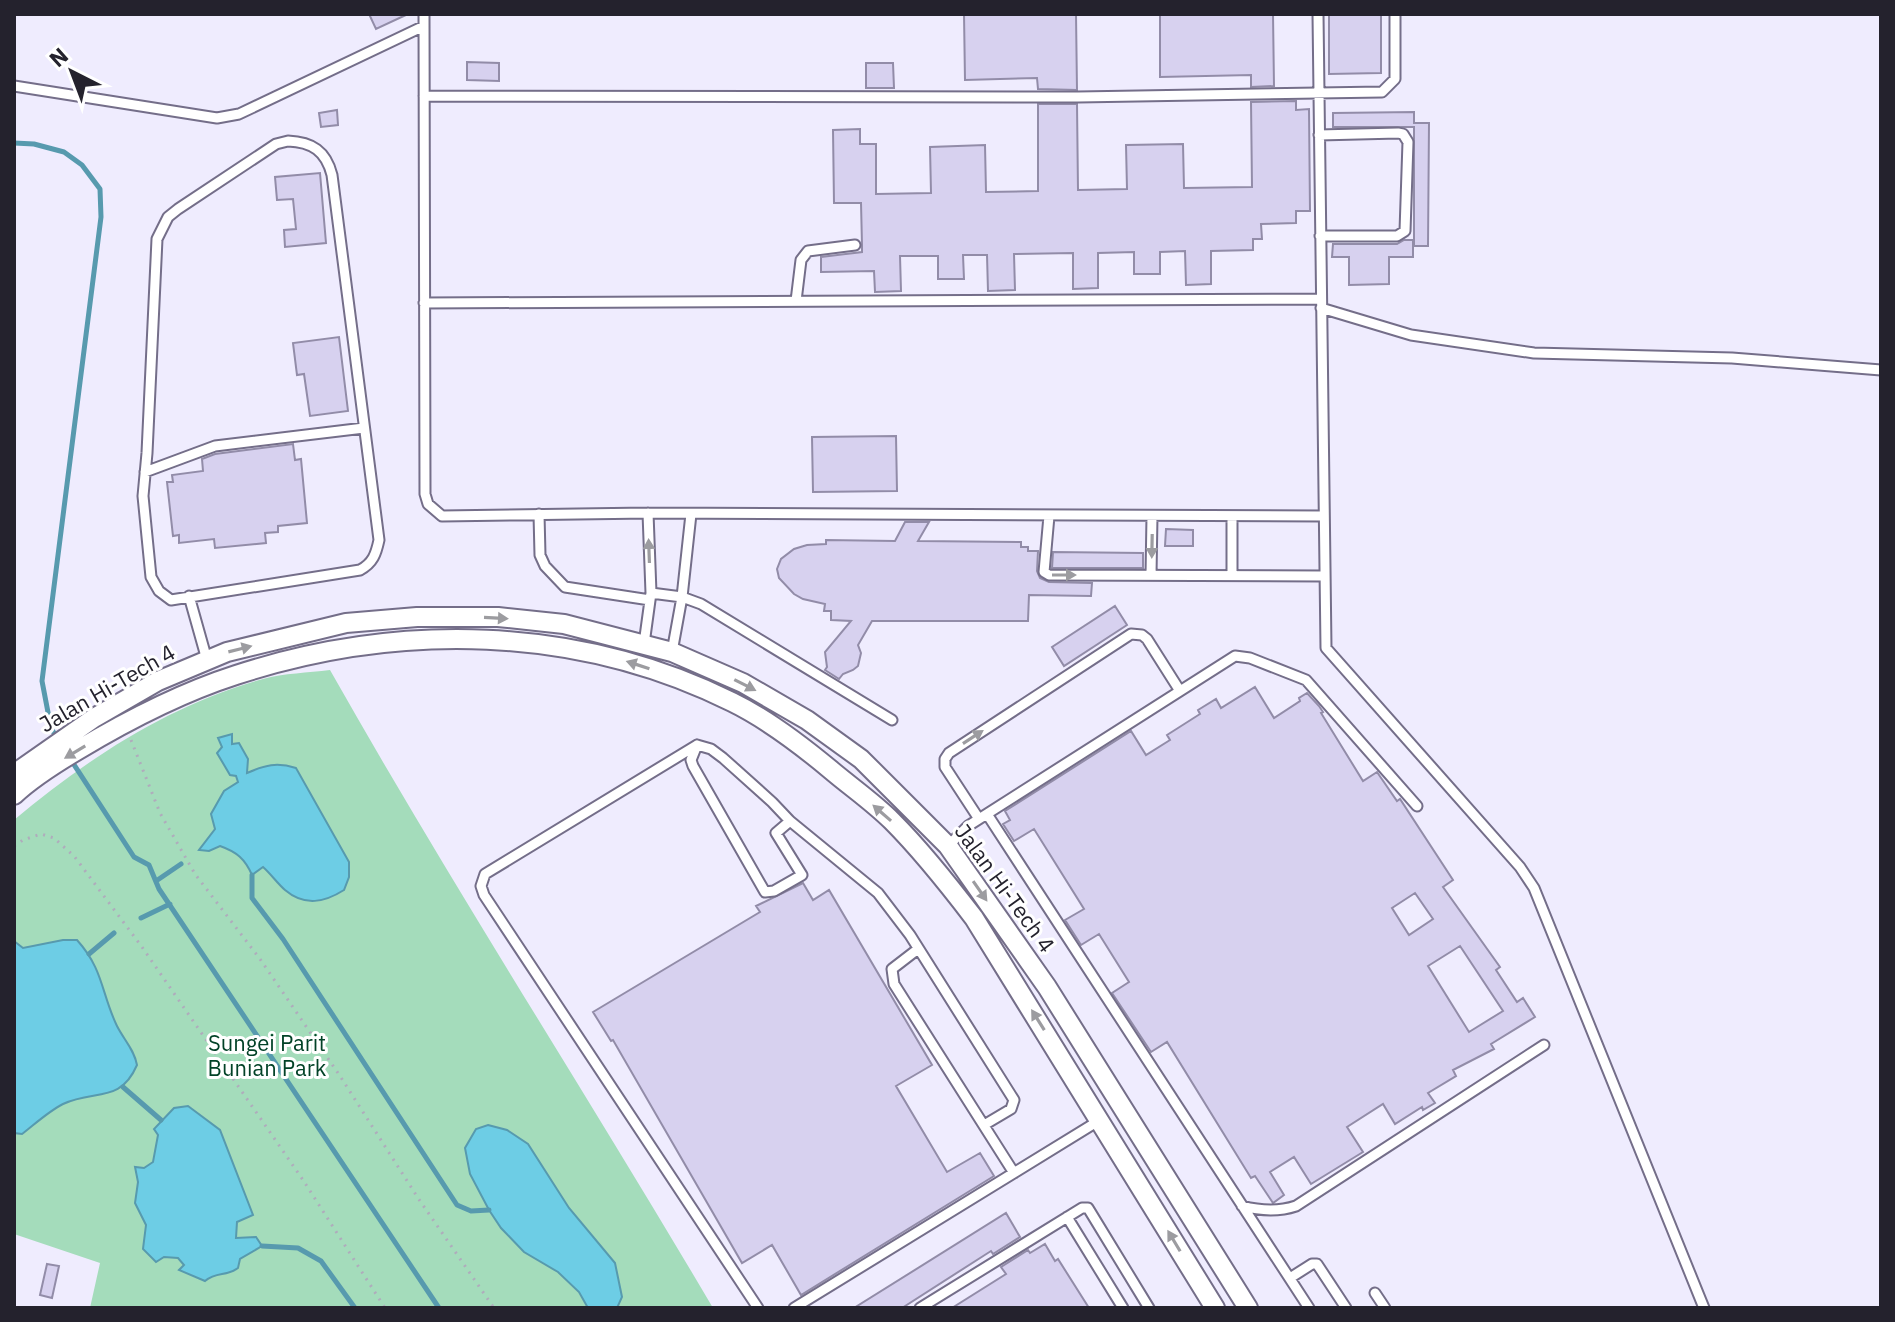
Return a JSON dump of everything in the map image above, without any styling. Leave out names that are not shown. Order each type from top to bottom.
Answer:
[{"type":"street","name":"Jalan Hi-Tech 4","points":[[14,795],[23,771],[100,726],[158,681],[227,652],[346,623],[417,617],[498,617],[564,624],[672,652],[743,683],[807,720],[861,759],[948,846],[1047,987],[1248,1308]]},
{"type":"street","name":"Jalan Hi-Tech 4","points":[[100,726],[251,670],[335,648],[456,638],[541,642],[610,656],[663,673],[733,702],[798,743],[890,819],[935,868],[974,918],[1215,1308]]},
{"type":"lane","points":[[424,14],[425,494],[428,504],[442,516],[648,513],[1323,516]]},
{"type":"lane","points":[[1318,14],[1326,648],[1520,867],[1534,888],[1704,1308]]},
{"type":"lane","points":[[424,96],[1078,97],[1382,92],[1395,79],[1395,14]]},
{"type":"lane","points":[[14,86],[217,118],[239,114],[424,26]]},
{"type":"lane","points":[[1319,135],[1398,133],[1403,134],[1408,142],[1405,231],[1397,236],[1320,236]]},
{"type":"lane","points":[[302,141],[314,146],[329,163],[379,540],[370,565],[360,570],[171,600],[159,591],[151,577],[143,496],[145,472],[157,239],[161,227],[178,209],[276,144],[302,141]]},
{"type":"lane","points":[[796,301],[801,260],[808,251],[855,245]]},
{"type":"lane","points":[[424,303],[796,301],[1321,304],[1411,335],[1534,353],[1732,358],[1881,370]]},
{"type":"lane","points":[[145,472],[215,446],[364,428]]},
{"type":"lane","points":[[644,644],[651,596],[648,513]]},
{"type":"lane","points":[[539,514],[540,555],[545,566],[565,587],[682,597],[701,604],[892,720]]},
{"type":"lane","points":[[672,652],[682,597],[691,514]]},
{"type":"lane","points":[[1049,516],[1045,574],[1323,576]]},
{"type":"lane","points":[[1151,575],[1152,516]]},
{"type":"lane","points":[[1232,516],[1232,575]]},
{"type":"lane","points":[[189,596],[207,660]]},
{"type":"lane","points":[[1180,691],[1147,639],[1131,634],[949,753],[945,767],[983,816],[1309,1308]]},
{"type":"lane","points":[[948,846],[983,816],[1235,656],[1250,658],[1306,680],[1417,806]]},
{"type":"lane","points":[[697,745],[691,760],[693,766],[765,892],[774,891],[802,875],[776,833],[790,821]]},
{"type":"lane","points":[[758,1308],[481,886],[485,874],[697,745],[711,749],[790,821],[878,893],[918,949],[1014,1100],[1011,1109],[984,1125]]},
{"type":"lane","points":[[918,949],[892,969],[894,984],[1014,1173]]},
{"type":"lane","points":[[1242,1206],[1283,1211],[1296,1206],[1544,1045]]},
{"type":"lane","points":[[794,1308],[1100,1120]]},
{"type":"lane","points":[[920,1308],[1082,1208],[1088,1208],[1149,1308]]},
{"type":"lane","points":[[1067,1217],[1123,1308]]},
{"type":"lane","points":[[1290,1278],[1317,1264],[1346,1308]]},
{"type":"lane","points":[[1375,1293],[1385,1308]]},
{"type":"path","points":[[128,733],[160,813],[195,874],[260,959],[494,1308]]},
{"type":"path","points":[[14,846],[41,834],[54,838],[74,856],[142,947],[303,1180],[385,1308]]},
{"type":"green space","name":"Sungei Parit Bunian Park","points":[[330,670],[713,1308],[90,1308],[100,1263],[14,1234],[14,820],[101,755],[195,703],[271,677]]},
{"type":"water","points":[[232,734],[232,744],[239,743],[248,759],[247,773],[271,765],[296,768],[349,862],[349,877],[344,890],[322,900],[307,901],[285,890],[263,867],[252,875],[243,860],[231,851],[220,846],[209,851],[199,850],[215,829],[211,814],[224,791],[238,782],[217,753],[222,747],[218,738]]},
{"type":"water","points":[[77,940],[92,961],[117,1026],[137,1065],[130,1077],[115,1091],[63,1104],[22,1134],[14,1133],[14,941],[23,948]]},
{"type":"water","points":[[188,1106],[220,1130],[253,1215],[237,1222],[236,1238],[256,1237],[262,1246],[240,1259],[234,1271],[205,1281],[179,1270],[184,1265],[178,1258],[164,1257],[156,1262],[143,1249],[146,1225],[135,1203],[138,1182],[135,1167],[144,1168],[153,1162],[158,1135],[154,1129],[174,1108]]},
{"type":"water","points":[[488,1125],[507,1130],[528,1144],[569,1208],[615,1263],[622,1297],[617,1308],[588,1308],[579,1292],[558,1272],[524,1252],[501,1228],[470,1174],[465,1148],[476,1129]]},
{"type":"building","points":[[369,14],[408,14],[376,29]]},
{"type":"building","points":[[964,14],[1076,14],[1077,90],[1038,89],[1037,78],[965,80]]},
{"type":"building","points":[[1160,14],[1273,14],[1274,86],[1251,87],[1251,75],[1160,77]]},
{"type":"building","points":[[1329,14],[1381,14],[1381,73],[1329,74]]},
{"type":"building","points":[[467,62],[499,63],[499,81],[467,80]]},
{"type":"building","points":[[866,63],[893,63],[894,88],[866,88]]},
{"type":"building","points":[[1296,101],[1296,110],[1309,109],[1310,211],[1296,211],[1296,223],[1261,224],[1262,239],[1253,239],[1253,250],[1211,251],[1211,284],[1186,285],[1185,251],[1160,252],[1160,274],[1134,274],[1134,252],[1098,253],[1098,288],[1073,289],[1073,253],[1014,254],[1015,290],[988,291],[987,255],[963,255],[964,279],[938,279],[938,256],[900,256],[901,291],[875,292],[874,271],[821,272],[821,257],[862,252],[861,203],[834,203],[833,130],[860,129],[860,144],[876,144],[876,194],[931,193],[930,147],[985,145],[986,192],[1038,191],[1038,104],[1077,104],[1078,190],[1127,189],[1126,145],[1183,144],[1184,188],[1252,187],[1251,102]]},
{"type":"building","points":[[337,110],[338,125],[321,127],[319,113]]},
{"type":"building","points":[[1414,112],[1414,123],[1429,123],[1428,246],[1414,246],[1414,127],[1333,127],[1333,113]]},
{"type":"building","points":[[320,173],[326,243],[285,247],[284,230],[296,229],[293,199],[277,200],[275,177]]},
{"type":"building","points":[[1413,240],[1413,257],[1389,257],[1389,284],[1349,285],[1349,257],[1332,257],[1333,244],[1397,244]]},
{"type":"building","points":[[339,337],[348,411],[310,416],[304,374],[297,375],[293,343]]},
{"type":"building","points":[[896,436],[897,491],[813,492],[812,437]]},
{"type":"building","points":[[293,444],[295,460],[301,459],[307,523],[278,526],[278,532],[265,533],[266,543],[215,548],[214,539],[179,543],[179,535],[173,536],[167,482],[173,482],[172,475],[203,471],[202,459],[215,454]]},
{"type":"building","points":[[905,522],[929,522],[918,541],[1021,542],[1021,547],[1028,547],[1028,551],[1038,551],[1037,571],[1040,578],[1049,582],[1092,583],[1091,596],[1029,595],[1028,621],[872,621],[858,645],[861,653],[858,666],[839,679],[825,670],[825,652],[851,621],[831,620],[831,611],[824,611],[825,604],[794,594],[779,578],[777,569],[781,559],[794,549],[826,544],[826,540],[895,541]]},
{"type":"building","points":[[1166,529],[1193,530],[1193,546],[1165,546]]},
{"type":"building","points":[[1053,552],[1143,553],[1143,568],[1052,568]]},
{"type":"building","points":[[1115,606],[1127,625],[1064,666],[1052,647]]},
{"type":"building","points":[[1255,687],[1274,718],[1307,693],[1323,712],[1363,781],[1377,772],[1397,801],[1400,799],[1453,880],[1443,887],[1500,967],[1496,970],[1517,1002],[1523,998],[1535,1017],[1491,1044],[1494,1049],[1453,1070],[1456,1076],[1428,1093],[1435,1103],[1423,1110],[1422,1107],[1395,1124],[1383,1104],[1347,1127],[1363,1152],[1311,1184],[1294,1157],[1270,1172],[1284,1195],[1273,1203],[1255,1176],[1251,1178],[1167,1042],[1151,1052],[1112,993],[1129,982],[1099,934],[1081,945],[1065,920],[1084,909],[1034,829],[1014,841],[1003,824],[1010,820],[1005,811],[1131,731],[1146,755],[1170,740],[1167,735],[1200,714],[1198,710],[1216,699],[1221,708]],"holes":[[[1415,893],[1433,919],[1409,935],[1392,908]],[[1460,946],[1503,1011],[1469,1032],[1428,966]]]},
{"type":"building","points":[[803,883],[813,900],[829,890],[932,1065],[896,1086],[947,1172],[980,1153],[994,1176],[801,1295],[772,1245],[742,1263],[613,1040],[593,1012],[760,912],[756,906]]},
{"type":"building","points":[[1006,1213],[1020,1237],[993,1254],[991,1251],[902,1308],[854,1308]]},
{"type":"building","points":[[1045,1244],[1089,1308],[952,1308],[1006,1274],[1001,1267],[1028,1250],[1030,1253]]},
{"type":"building","points":[[47,1264],[59,1266],[52,1298],[40,1295]]},
{"type":"waterway","points":[[14,143],[34,144],[64,152],[82,165],[100,189],[101,217],[42,681],[51,728],[57,738]]},
{"type":"waterway","points":[[71,760],[134,857],[149,865],[159,889],[439,1308]]},
{"type":"waterway","points":[[156,881],[181,864]]},
{"type":"waterway","points":[[252,875],[252,898],[283,939],[457,1205],[471,1211],[489,1210]]},
{"type":"waterway","points":[[141,918],[170,904]]},
{"type":"waterway","points":[[89,954],[114,933]]},
{"type":"waterway","points":[[123,1087],[161,1120]]},
{"type":"waterway","points":[[262,1246],[298,1248],[321,1261],[355,1308]]}]
